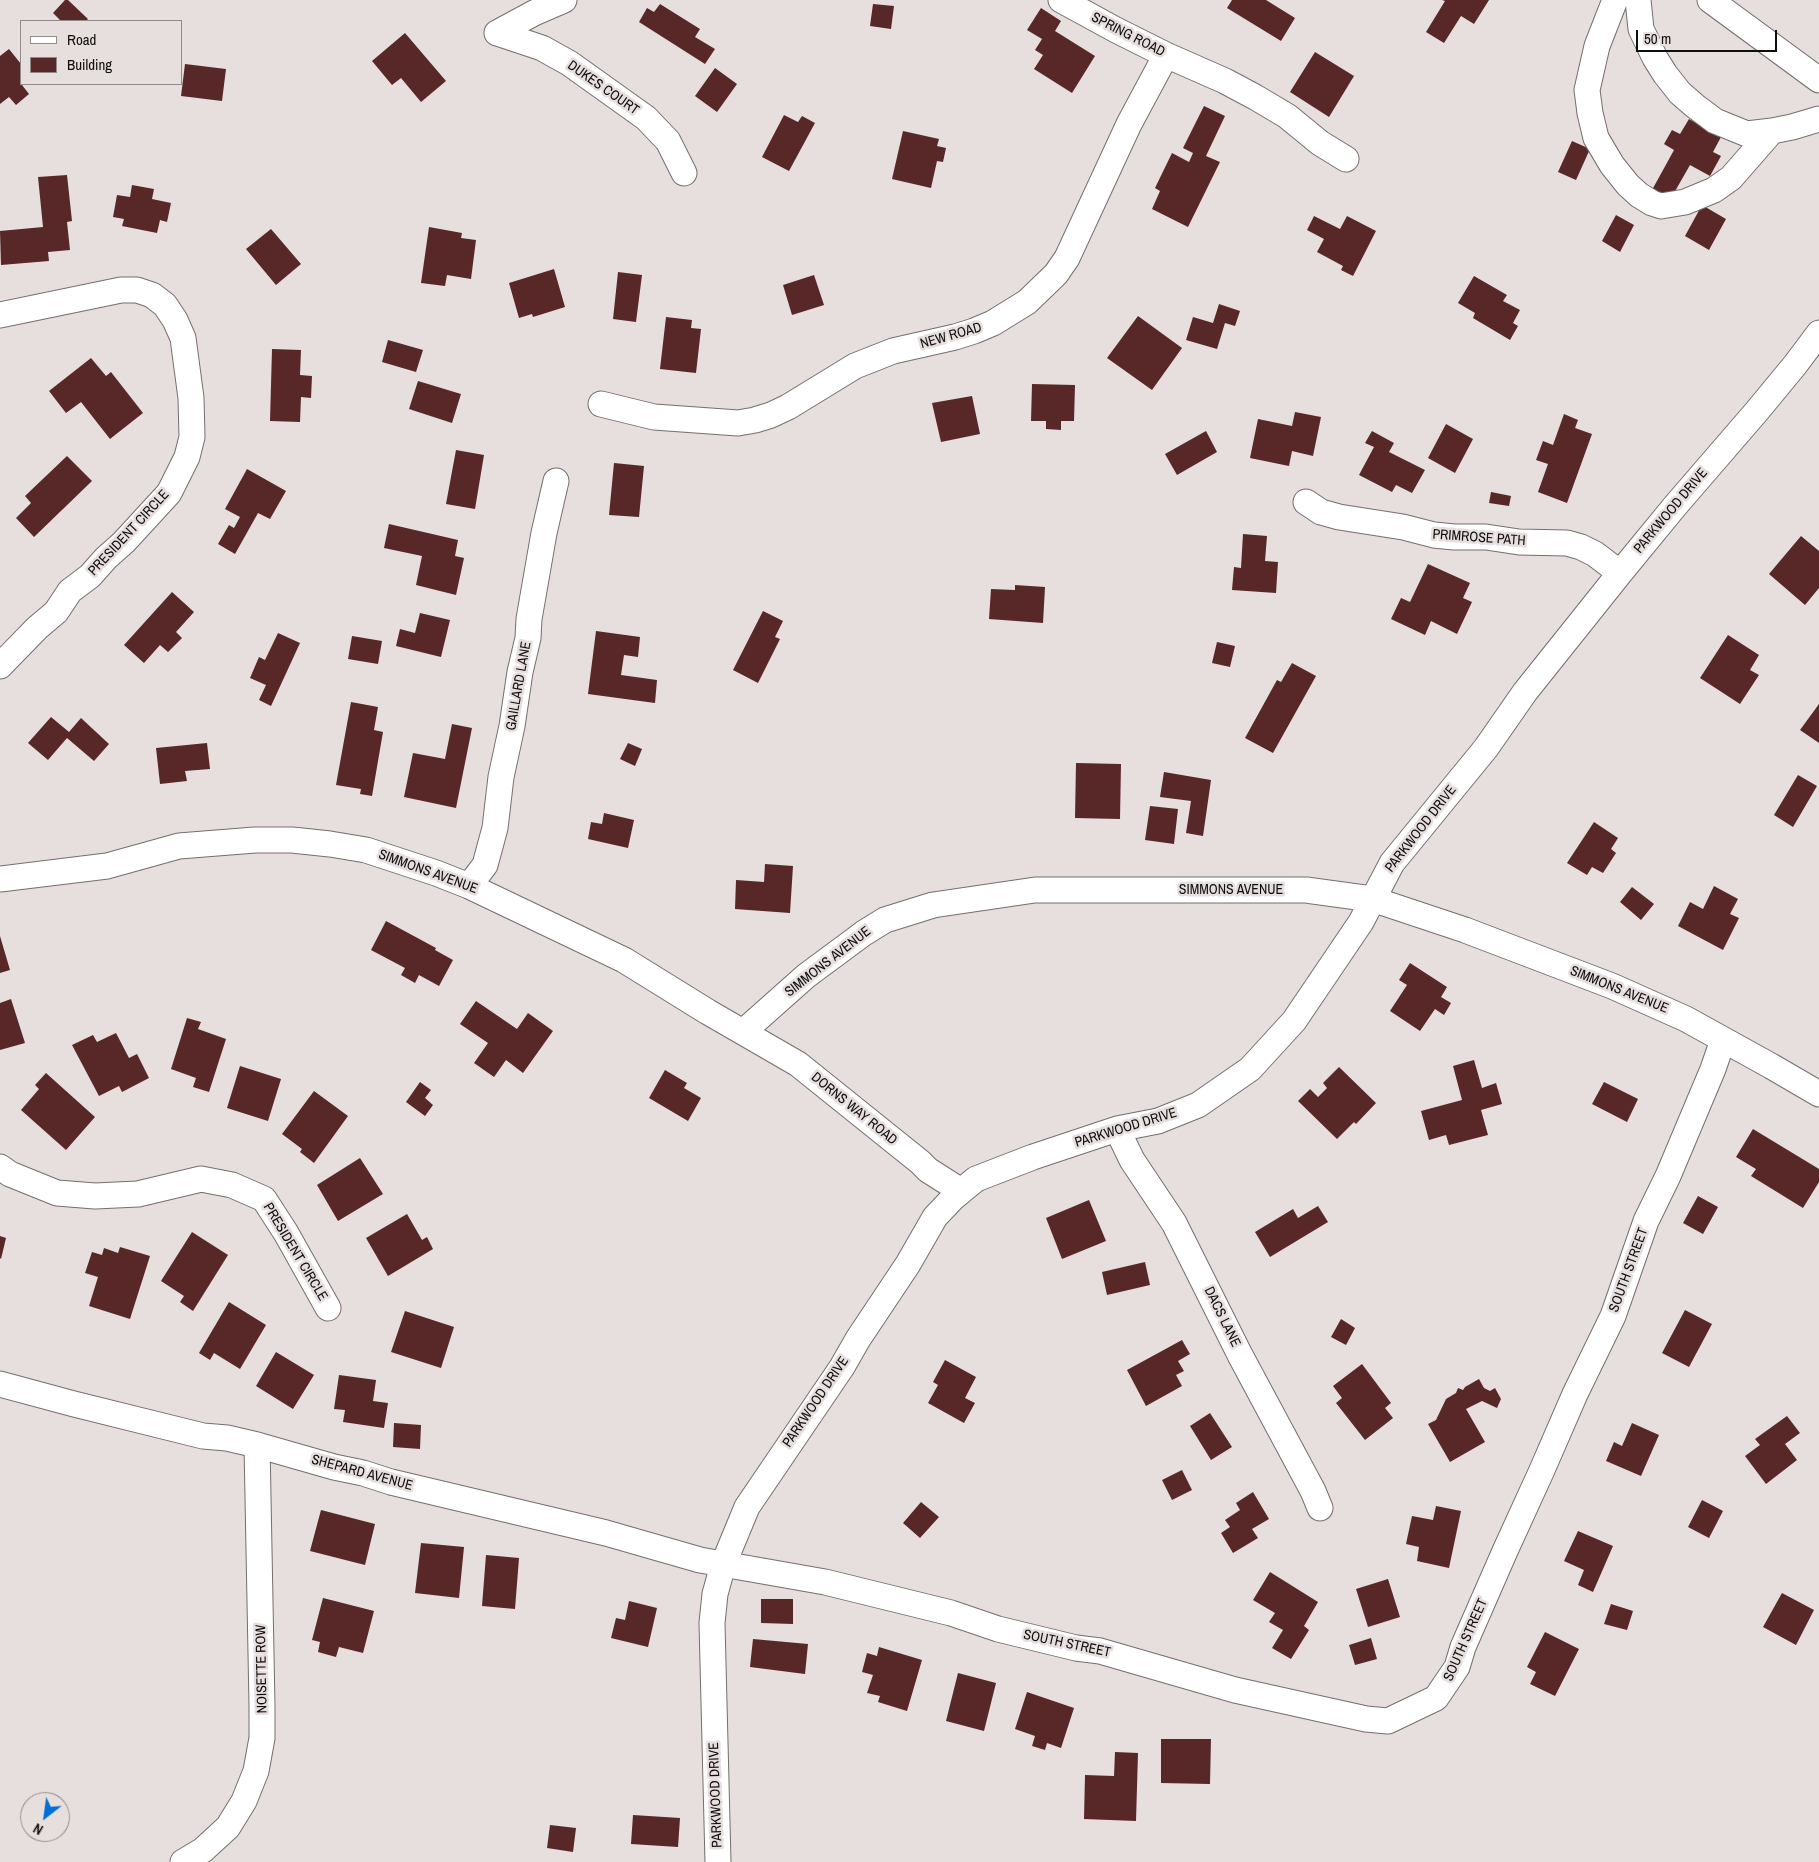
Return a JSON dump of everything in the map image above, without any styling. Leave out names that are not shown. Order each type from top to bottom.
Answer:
[{"type":"street","name":"DUKES COURT","points":[[564,0],[534,13],[497,33],[542,48],[569,62],[646,118],[668,141],[684,173]]},
{"type":"street","name":"SPRING ROAD","points":[[1061,0],[1166,55],[1225,81],[1287,116],[1320,143],[1346,159]]},
{"type":"street","points":[[1615,0],[1597,46],[1587,90],[1596,138],[1612,165],[1639,195],[1652,204],[1661,206],[1685,202],[1714,190],[1731,178],[1772,131]]},
{"type":"street","points":[[1638,0],[1641,29],[1660,66],[1680,93],[1715,122],[1747,134],[1792,128],[1819,119]]},
{"type":"street","points":[[1710,0],[1819,80]]},
{"type":"street","name":"NEW ROAD","points":[[602,404],[654,417],[738,423],[755,420],[788,407],[856,366],[893,351],[974,331],[993,323],[1027,302],[1056,274],[1067,258],[1129,124],[1166,55]]},
{"type":"street","name":"PRESIDENT CIRCLE","points":[[0,315],[121,290],[137,290],[152,295],[165,305],[175,320],[183,338],[191,398],[192,437],[187,457],[169,493],[90,576],[70,591],[56,612],[0,666]]},
{"type":"street","name":"PARKWOOD DRIVE","points":[[718,1862],[712,1623],[715,1594],[723,1564],[747,1507],[842,1367],[936,1217],[960,1191],[976,1179],[1003,1167],[1117,1129],[1158,1121],[1198,1104],[1250,1069],[1294,1021],[1361,922],[1392,863],[1486,748],[1525,692],[1620,572],[1783,380],[1819,333]]},
{"type":"street","name":"GAILLARD LANE","points":[[468,886],[485,865],[495,828],[501,777],[528,638],[529,620],[544,533],[556,481]]},
{"type":"street","name":"PRIMROSE PATH","points":[[1306,502],[1321,512],[1330,515],[1403,527],[1434,535],[1454,538],[1486,536],[1519,542],[1567,543],[1595,554],[1620,572]]},
{"type":"street","name":"SIMMONS AVENUE","points":[[0,879],[107,866],[179,846],[255,840],[292,840],[366,850],[436,873],[468,886],[624,960],[743,1032],[806,976],[864,933],[885,920],[933,905],[1035,890],[1306,890],[1372,899],[1465,930],[1612,986],[1664,1008],[1819,1094]]},
{"type":"street","name":"DORNS WAY ROAD","points":[[743,1032],[798,1064],[928,1170],[960,1191]]},
{"type":"street","name":"SOUTH STREET","points":[[723,1564],[825,1582],[952,1613],[972,1621],[1015,1633],[1076,1648],[1100,1650],[1236,1690],[1366,1719],[1388,1721],[1436,1698],[1457,1667],[1463,1647],[1505,1551],[1575,1394],[1613,1316],[1646,1222],[1668,1176],[1713,1069],[1723,1040]]},
{"type":"street","name":"DACS LANE","points":[[1117,1129],[1132,1160],[1174,1223],[1240,1355],[1313,1491],[1320,1508]]},
{"type":"street","name":"PRESIDENT CIRCLE","points":[[0,1167],[10,1174],[57,1192],[95,1196],[138,1194],[201,1179],[232,1185],[264,1199],[286,1233],[328,1308]]},
{"type":"street","name":"SHEPARD AVENUE","points":[[0,1384],[203,1436],[227,1438],[334,1467],[363,1472],[390,1482],[606,1533],[700,1560],[723,1564]]},
{"type":"street","name":"NOISETTE ROW","points":[[183,1862],[203,1850],[228,1827],[244,1801],[256,1771],[262,1738],[257,1446]]},
{"type":"building","points":[[65,0],[68,0],[88,19],[60,20],[53,13]]},
{"type":"building","points":[[1232,0],[1266,0],[1295,18],[1281,41],[1227,8]]},
{"type":"building","points":[[1442,0],[1489,0],[1474,24],[1461,16],[1444,43],[1426,32],[1445,1]]},
{"type":"building","points":[[660,4],[700,29],[695,37],[715,49],[705,64],[639,22],[647,8],[654,12]]},
{"type":"building","points":[[873,4],[894,6],[891,29],[870,26]]},
{"type":"building","points":[[1041,8],[1061,21],[1055,31],[1095,56],[1072,93],[1034,69],[1043,55],[1035,50],[1042,39],[1027,30]]},
{"type":"building","points":[[405,33],[446,81],[421,102],[401,78],[392,85],[372,61]]},
{"type":"building","points":[[9,49],[20,63],[20,85],[29,94],[16,105],[9,97],[0,104],[0,56]]},
{"type":"building","points":[[1315,52],[1354,76],[1329,117],[1290,92]]},
{"type":"building","points":[[185,64],[226,69],[222,101],[181,96]]},
{"type":"building","points":[[715,68],[737,84],[717,112],[695,96]]},
{"type":"building","points":[[1204,106],[1225,116],[1206,156],[1220,162],[1188,227],[1152,209],[1160,191],[1155,188],[1172,153],[1189,162],[1193,153],[1183,148]]},
{"type":"building","points":[[784,115],[798,122],[802,116],[815,123],[789,171],[762,157]]},
{"type":"building","points":[[1689,119],[1721,137],[1713,152],[1721,156],[1710,176],[1690,165],[1670,200],[1652,190],[1674,150],[1664,144],[1672,130],[1680,134]]},
{"type":"building","points":[[903,131],[939,139],[937,146],[946,148],[943,162],[937,161],[931,188],[892,179]]},
{"type":"building","points":[[1572,141],[1590,149],[1576,180],[1558,172]]},
{"type":"building","points":[[67,175],[72,221],[67,222],[70,250],[48,252],[49,261],[1,265],[0,231],[43,227],[38,177]]},
{"type":"building","points":[[132,185],[154,189],[152,199],[171,203],[167,222],[160,220],[157,233],[122,226],[124,219],[113,217],[117,195],[130,197]]},
{"type":"building","points":[[1702,205],[1726,219],[1709,250],[1685,236]]},
{"type":"building","points":[[1616,215],[1634,225],[1620,252],[1602,241]]},
{"type":"building","points":[[1314,216],[1340,229],[1347,216],[1376,231],[1353,276],[1341,270],[1343,266],[1317,252],[1324,239],[1307,230]]},
{"type":"building","points":[[429,227],[462,233],[461,238],[476,240],[471,279],[447,275],[445,286],[421,283]]},
{"type":"building","points":[[271,229],[301,264],[276,285],[246,249]]},
{"type":"building","points":[[554,269],[565,307],[533,317],[532,314],[519,318],[509,283]]},
{"type":"building","points":[[618,272],[642,275],[636,322],[613,319]]},
{"type":"building","points":[[814,275],[824,305],[792,315],[783,285]]},
{"type":"building","points":[[1474,276],[1507,295],[1503,301],[1520,310],[1513,323],[1518,326],[1510,340],[1473,318],[1475,313],[1458,303]]},
{"type":"building","points":[[1219,304],[1240,311],[1235,326],[1225,323],[1217,349],[1186,340],[1193,317],[1213,323]]},
{"type":"building","points":[[1138,316],[1182,348],[1152,390],[1107,358]]},
{"type":"building","points":[[666,317],[692,320],[691,328],[701,329],[696,373],[660,369]]},
{"type":"building","points":[[388,340],[423,350],[416,372],[382,362]]},
{"type":"building","points":[[272,349],[301,350],[300,375],[312,376],[311,398],[301,397],[300,422],[270,421]]},
{"type":"building","points":[[91,358],[106,376],[111,372],[143,413],[110,439],[81,402],[66,413],[49,391]]},
{"type":"building","points":[[418,381],[461,394],[452,423],[409,409]]},
{"type":"building","points":[[1032,384],[1075,385],[1074,421],[1061,421],[1061,430],[1046,429],[1046,421],[1031,421]]},
{"type":"building","points":[[972,396],[980,434],[941,442],[932,403]]},
{"type":"building","points":[[1295,412],[1321,417],[1313,456],[1292,451],[1289,466],[1250,458],[1258,419],[1292,426]]},
{"type":"building","points":[[1564,414],[1578,420],[1575,428],[1592,434],[1567,503],[1538,492],[1548,464],[1536,460],[1543,441],[1553,445]]},
{"type":"building","points":[[1446,424],[1473,439],[1455,473],[1428,458]]},
{"type":"building","points":[[1206,431],[1217,452],[1177,475],[1165,454]]},
{"type":"building","points":[[1372,431],[1394,443],[1389,452],[1425,470],[1412,493],[1396,485],[1392,492],[1359,475],[1374,447],[1365,443]]},
{"type":"building","points":[[456,450],[484,455],[475,509],[446,504]]},
{"type":"building","points":[[67,456],[92,481],[34,537],[16,518],[31,503],[25,496]]},
{"type":"building","points":[[614,463],[644,466],[639,517],[609,515]]},
{"type":"building","points":[[247,469],[286,491],[270,519],[258,513],[235,554],[218,544],[229,525],[234,528],[240,517],[225,509]]},
{"type":"building","points":[[1491,492],[1511,496],[1509,506],[1489,503]]},
{"type":"building","points":[[389,524],[458,540],[455,556],[464,558],[456,595],[416,585],[422,556],[384,548]]},
{"type":"building","points":[[1243,534],[1267,536],[1265,561],[1278,562],[1276,593],[1232,590],[1234,567],[1241,568]]},
{"type":"building","points":[[1801,536],[1819,551],[1819,588],[1805,605],[1769,574]]},
{"type":"building","points":[[1428,564],[1470,583],[1463,598],[1472,602],[1457,634],[1431,621],[1425,635],[1391,619],[1401,598],[1410,602]]},
{"type":"building","points":[[1015,585],[1045,587],[1043,623],[989,619],[991,589],[1015,590]]},
{"type":"building","points":[[172,592],[194,612],[176,632],[182,638],[168,652],[160,645],[144,663],[124,645]]},
{"type":"building","points":[[763,611],[783,621],[775,637],[780,639],[758,683],[733,670]]},
{"type":"building","points":[[420,613],[450,620],[441,657],[396,646],[400,629],[415,633]]},
{"type":"building","points":[[596,631],[640,637],[638,657],[624,655],[621,675],[657,680],[655,703],[588,694]]},
{"type":"building","points":[[278,633],[300,643],[271,706],[259,700],[266,685],[250,678],[259,657],[265,660]]},
{"type":"building","points":[[1728,635],[1759,655],[1750,670],[1759,675],[1740,704],[1700,678]]},
{"type":"building","points":[[352,636],[382,641],[378,664],[348,659]]},
{"type":"building","points":[[1217,642],[1235,646],[1230,667],[1212,663]]},
{"type":"building","points":[[1292,663],[1316,676],[1273,753],[1245,738],[1277,680],[1281,682]]},
{"type":"building","points":[[351,702],[378,707],[374,730],[383,732],[372,796],[360,794],[361,789],[336,785]]},
{"type":"building","points":[[1819,704],[1819,743],[1800,730]]},
{"type":"building","points":[[51,717],[69,732],[81,718],[109,744],[94,761],[67,738],[48,760],[28,743]]},
{"type":"building","points":[[452,724],[472,728],[456,808],[404,797],[413,753],[445,759]]},
{"type":"building","points":[[207,743],[210,769],[185,771],[187,781],[160,784],[156,748]]},
{"type":"building","points":[[628,743],[642,749],[635,766],[620,759]]},
{"type":"building","points":[[1076,763],[1121,764],[1120,819],[1075,818]]},
{"type":"building","points":[[1164,772],[1211,780],[1203,836],[1186,833],[1191,801],[1160,797]]},
{"type":"building","points":[[1798,775],[1817,786],[1793,827],[1774,815]]},
{"type":"building","points":[[1150,806],[1178,809],[1174,844],[1145,840]]},
{"type":"building","points":[[604,813],[634,820],[628,848],[588,839],[591,822],[602,824]]},
{"type":"building","points":[[1594,822],[1618,838],[1611,849],[1616,853],[1603,873],[1592,867],[1587,875],[1567,863]]},
{"type":"building","points":[[765,864],[793,866],[790,913],[735,909],[736,880],[764,882]]},
{"type":"building","points":[[1714,886],[1738,899],[1730,914],[1739,918],[1723,950],[1678,926],[1690,902],[1703,909]]},
{"type":"building","points":[[1632,887],[1654,904],[1641,920],[1620,902]]},
{"type":"building","points":[[386,921],[436,948],[435,950],[453,960],[439,986],[419,975],[415,983],[401,975],[405,968],[371,950]]},
{"type":"building","points":[[0,936],[10,970],[0,973]]},
{"type":"building","points":[[1410,963],[1447,987],[1441,997],[1451,1003],[1444,1015],[1435,1009],[1420,1031],[1390,1011],[1407,985],[1399,980]]},
{"type":"building","points":[[11,999],[25,1043],[0,1050],[0,1003]]},
{"type":"building","points":[[476,1001],[517,1029],[528,1013],[553,1031],[523,1073],[506,1060],[494,1077],[474,1063],[488,1043],[460,1024]]},
{"type":"building","points":[[187,1018],[201,1022],[198,1029],[226,1039],[209,1092],[193,1087],[196,1078],[171,1069]]},
{"type":"building","points":[[116,1033],[129,1058],[137,1054],[149,1078],[122,1092],[119,1086],[99,1096],[72,1045],[93,1035],[97,1042]]},
{"type":"building","points":[[1474,1060],[1482,1088],[1496,1083],[1502,1104],[1481,1110],[1488,1135],[1449,1145],[1446,1135],[1429,1140],[1421,1111],[1462,1100],[1453,1066]]},
{"type":"building","points":[[240,1066],[281,1079],[268,1121],[227,1108]]},
{"type":"building","points":[[1339,1067],[1376,1103],[1356,1124],[1354,1122],[1337,1139],[1298,1101],[1310,1089],[1318,1097],[1327,1088],[1323,1083]]},
{"type":"building","points":[[665,1070],[687,1083],[684,1088],[701,1098],[688,1121],[649,1098]]},
{"type":"building","points":[[46,1073],[95,1117],[66,1150],[21,1110],[39,1089],[35,1085]]},
{"type":"building","points":[[420,1082],[431,1090],[425,1098],[433,1105],[425,1116],[406,1102]]},
{"type":"building","points":[[1604,1082],[1638,1099],[1627,1122],[1592,1104]]},
{"type":"building","points":[[314,1091],[348,1116],[314,1163],[300,1152],[302,1149],[282,1134]]},
{"type":"building","points":[[1753,1129],[1819,1169],[1819,1182],[1803,1208],[1751,1176],[1756,1169],[1736,1157]]},
{"type":"building","points":[[360,1158],[383,1194],[338,1221],[317,1185]]},
{"type":"building","points":[[1698,1196],[1718,1207],[1703,1234],[1683,1223]]},
{"type":"building","points":[[1089,1200],[1106,1241],[1062,1259],[1046,1218]]},
{"type":"building","points":[[1318,1206],[1328,1222],[1270,1257],[1255,1232],[1293,1209],[1298,1218]]},
{"type":"building","points":[[407,1214],[422,1240],[427,1237],[433,1249],[388,1276],[366,1238]]},
{"type":"building","points":[[192,1232],[228,1255],[193,1311],[180,1302],[184,1296],[161,1281]]},
{"type":"building","points":[[0,1236],[6,1238],[1,1259],[0,1258]]},
{"type":"building","points":[[120,1247],[150,1256],[130,1319],[89,1306],[98,1277],[85,1273],[92,1252],[102,1255],[104,1248],[118,1253]]},
{"type":"building","points":[[1145,1262],[1150,1285],[1107,1295],[1102,1272]]},
{"type":"building","points":[[229,1302],[266,1325],[240,1369],[214,1353],[210,1360],[199,1353]]},
{"type":"building","points":[[1685,1310],[1712,1324],[1689,1367],[1662,1353]]},
{"type":"building","points":[[405,1311],[454,1327],[441,1368],[391,1352]]},
{"type":"building","points":[[1341,1319],[1355,1328],[1346,1345],[1331,1337]]},
{"type":"building","points":[[1182,1340],[1190,1354],[1178,1361],[1184,1371],[1176,1375],[1182,1386],[1146,1406],[1127,1370]]},
{"type":"building","points":[[276,1352],[314,1375],[293,1409],[256,1386]]},
{"type":"building","points":[[945,1360],[976,1377],[965,1398],[975,1403],[964,1423],[928,1403],[938,1385],[933,1382]]},
{"type":"building","points":[[1362,1364],[1391,1403],[1385,1408],[1393,1418],[1365,1440],[1336,1403],[1342,1398],[1333,1386]]},
{"type":"building","points":[[339,1375],[376,1380],[373,1401],[388,1403],[384,1428],[343,1422],[345,1410],[334,1409]]},
{"type":"building","points":[[1479,1379],[1484,1388],[1490,1391],[1495,1388],[1501,1399],[1497,1408],[1482,1401],[1466,1409],[1485,1442],[1450,1462],[1428,1424],[1436,1420],[1446,1399],[1456,1393],[1458,1388],[1463,1390]]},
{"type":"building","points":[[1210,1413],[1232,1447],[1211,1460],[1190,1426]]},
{"type":"building","points":[[1787,1416],[1800,1433],[1785,1444],[1797,1460],[1766,1484],[1745,1456],[1760,1445],[1755,1439]]},
{"type":"building","points":[[394,1423],[421,1425],[420,1449],[393,1447]]},
{"type":"building","points":[[1632,1423],[1659,1435],[1641,1476],[1606,1461],[1614,1442],[1622,1446]]},
{"type":"building","points":[[1182,1470],[1192,1490],[1172,1500],[1162,1480]]},
{"type":"building","points":[[1253,1492],[1269,1519],[1252,1529],[1258,1538],[1233,1553],[1221,1533],[1230,1527],[1225,1520],[1240,1510],[1236,1503]]},
{"type":"building","points":[[1702,1500],[1723,1511],[1709,1538],[1688,1527]]},
{"type":"building","points":[[921,1502],[939,1517],[920,1538],[903,1523]]},
{"type":"building","points":[[1436,1506],[1461,1511],[1449,1568],[1417,1561],[1419,1547],[1406,1544],[1412,1516],[1433,1520]]},
{"type":"building","points":[[321,1510],[375,1524],[365,1565],[310,1551]]},
{"type":"building","points":[[1578,1531],[1613,1546],[1593,1592],[1578,1585],[1584,1570],[1564,1561]]},
{"type":"building","points":[[421,1543],[464,1547],[459,1598],[415,1593]]},
{"type":"building","points":[[486,1555],[519,1558],[515,1609],[482,1606]]},
{"type":"building","points":[[1270,1572],[1318,1602],[1304,1626],[1309,1630],[1291,1659],[1272,1648],[1283,1630],[1269,1622],[1275,1613],[1253,1600]]},
{"type":"building","points":[[1388,1579],[1400,1617],[1368,1627],[1356,1589]]},
{"type":"building","points":[[1782,1593],[1814,1610],[1796,1645],[1763,1627]]},
{"type":"building","points":[[323,1598],[374,1611],[363,1653],[339,1647],[336,1657],[318,1652],[320,1642],[312,1640]]},
{"type":"building","points":[[761,1599],[793,1599],[793,1624],[761,1623]]},
{"type":"building","points":[[629,1601],[657,1608],[648,1647],[611,1638],[616,1618],[625,1620]]},
{"type":"building","points":[[1611,1604],[1633,1611],[1627,1630],[1604,1624]]},
{"type":"building","points":[[1545,1632],[1579,1649],[1555,1696],[1530,1684],[1536,1672],[1527,1667]]},
{"type":"building","points":[[1371,1638],[1377,1659],[1355,1665],[1349,1645]]},
{"type":"building","points":[[753,1639],[808,1644],[805,1674],[750,1667]]},
{"type":"building","points":[[879,1647],[922,1660],[907,1711],[878,1702],[880,1696],[867,1693],[873,1675],[862,1672],[867,1653],[877,1656]]},
{"type":"building","points":[[958,1673],[996,1683],[984,1731],[946,1721]]},
{"type":"building","points":[[1027,1692],[1074,1708],[1061,1748],[1047,1743],[1045,1750],[1032,1746],[1035,1736],[1015,1729]]},
{"type":"building","points":[[1161,1739],[1211,1739],[1210,1784],[1161,1783]]},
{"type":"building","points":[[1115,1752],[1138,1753],[1136,1821],[1084,1819],[1085,1775],[1114,1776]]},
{"type":"building","points":[[633,1815],[680,1818],[678,1847],[631,1844]]},
{"type":"building","points":[[550,1825],[576,1828],[573,1852],[547,1848]]}]
